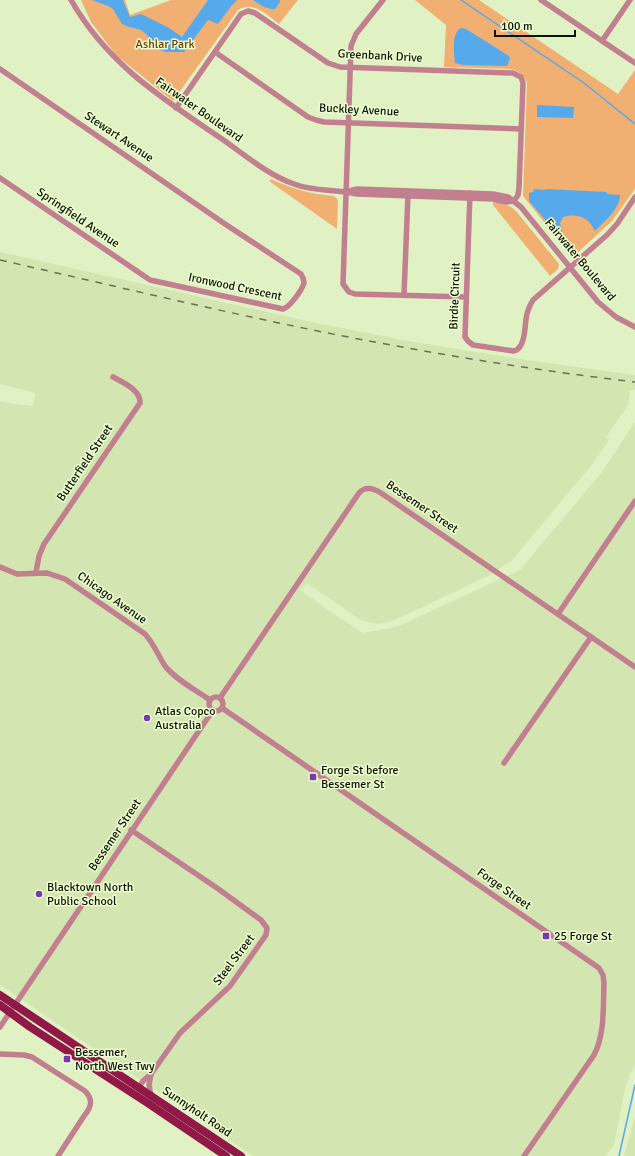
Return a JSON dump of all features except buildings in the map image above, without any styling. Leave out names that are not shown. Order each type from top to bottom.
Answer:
[{"type":"main road","name":"Sunnyholt Road","points":[[0,995],[139,1088],[149,1098],[226,1156]]},
{"type":"main road","name":"Sunnyholt Road","points":[[0,1005],[241,1156]]},
{"type":"street","name":"Fairwater Boulevard","points":[[71,0],[93,34],[115,58],[144,84],[264,169],[283,180],[311,189],[345,191],[357,189],[408,194],[470,196],[506,202],[514,201],[521,207],[589,291],[604,307],[616,317],[635,327]]},
{"type":"street","points":[[384,0],[352,40],[349,68],[342,278],[344,287],[349,292],[355,294],[466,297]]},
{"type":"street","points":[[542,0],[635,63]]},
{"type":"street","points":[[602,41],[630,0]]},
{"type":"street","name":"Greenbank Drive","points":[[176,108],[241,14],[248,11],[255,13],[328,63],[340,67],[517,74],[521,77],[523,83],[522,129],[519,190],[514,201]]},
{"type":"street","name":"Buckley Avenue","points":[[215,52],[312,119],[348,123],[522,129]]},
{"type":"street","name":"Stewart Avenue","points":[[0,69],[225,224]]},
{"type":"street","name":"Springfield Avenue","points":[[0,178],[144,276]]},
{"type":"street","points":[[404,295],[408,194]]},
{"type":"street","name":"Birdie Circuit","points":[[470,196],[465,335],[467,341],[474,346],[514,351],[518,349],[522,343],[527,312],[530,304],[570,267]]},
{"type":"street","points":[[570,267],[613,229],[635,197]]},
{"type":"street","name":"Ironwood Crescent","points":[[144,276],[154,281],[280,309],[286,309],[302,288],[304,281],[303,277],[256,243],[225,224]]},
{"type":"street","name":"Butterfield Street","points":[[36,572],[39,556],[44,544],[140,403],[140,398],[136,393],[113,377]]},
{"type":"street","name":"Bessemer Street","points":[[220,698],[359,493],[371,488],[378,491],[635,667]]},
{"type":"street","points":[[558,614],[635,501]]},
{"type":"street","name":"Chicago Avenue","points":[[0,567],[17,574],[23,575],[36,572],[48,573],[65,579],[142,631],[153,644],[169,671],[210,700]]},
{"type":"street","points":[[504,762],[591,637]]},
{"type":"street","points":[[215,697],[220,698],[223,703],[222,708],[218,711],[213,710],[209,706],[210,700],[215,697]]},
{"type":"street","name":"Forge Street","points":[[222,708],[599,968],[603,975],[604,983],[601,1034],[597,1048],[594,1055],[524,1156]]},
{"type":"street","name":"Bessemer Street","points":[[0,1026],[213,710]]},
{"type":"street","name":"Steel Street","points":[[131,830],[261,920],[267,928],[266,935],[235,980],[223,993],[182,1030],[151,1074],[139,1088]]},
{"type":"street","points":[[0,1054],[24,1055],[32,1057],[89,1095],[91,1103],[90,1109],[58,1156]]},
{"type":"street","points":[[149,1098],[151,1074]]},
{"type":"shaded area","points":[[0,252],[307,321],[408,341],[526,360],[635,375],[635,390],[630,390],[628,405],[606,437],[609,440],[591,466],[512,560],[488,576],[390,622],[378,624],[361,620],[308,584],[306,584],[301,591],[362,633],[401,625],[520,570],[602,472],[635,422],[635,1064],[629,1076],[624,1093],[614,1145],[605,1156],[253,1156],[0,985],[0,401],[33,406],[36,393],[0,384]]},
{"type":"shaded area","points":[[635,1116],[635,1156],[624,1156]]},
{"type":"green space","name":"Ashlar Park","points":[[81,0],[125,0],[130,15],[171,0],[298,0],[279,24],[260,10],[244,7],[238,10],[173,101],[116,55],[91,22]]},
{"type":"green space","points":[[415,0],[479,0],[618,94],[635,70],[635,189],[612,221],[575,255],[570,254],[523,196],[527,82],[524,77],[520,73],[510,69],[444,67],[446,25]]},
{"type":"green space","points":[[271,179],[286,186],[317,194],[334,196],[338,200],[337,229],[269,181]]},
{"type":"green space","points":[[493,201],[506,204],[516,211],[559,264],[558,269],[550,276],[493,205]]},
{"type":"water","points":[[92,0],[123,0],[130,17],[141,14],[169,28],[182,37],[208,0],[237,0],[218,24],[208,20],[184,52],[166,52],[160,50],[141,30],[122,24],[113,9]]},
{"type":"water","points":[[253,0],[280,0],[280,2],[275,9],[272,9]]},
{"type":"water","points":[[462,28],[509,56],[510,58],[507,66],[463,65],[455,63],[454,48],[456,33]]},
{"type":"water","points":[[537,105],[574,107],[573,118],[537,117]]},
{"type":"water","points":[[534,189],[607,192],[607,194],[620,195],[614,210],[595,231],[590,223],[584,218],[573,215],[566,216],[563,217],[560,223],[562,232],[560,237],[529,201],[529,193],[533,192]]},
{"type":"waterway","points":[[461,0],[584,83],[635,124]]},
{"type":"waterway","points":[[619,1156],[635,1085]]},
{"type":"railway","points":[[0,260],[231,313],[349,337],[512,365],[635,382]]},
{"type":"place","name":"Atlas Copco Australia","points":[[147,718]]},
{"type":"place","name":"Forge St before Bessemer St","points":[[313,777]]},
{"type":"place","name":"Blacktown North Public School","points":[[39,894]]},
{"type":"place","name":"25 Forge St","points":[[546,936]]},
{"type":"place","name":"Bessemer, North West Twy","points":[[67,1059]]}]
